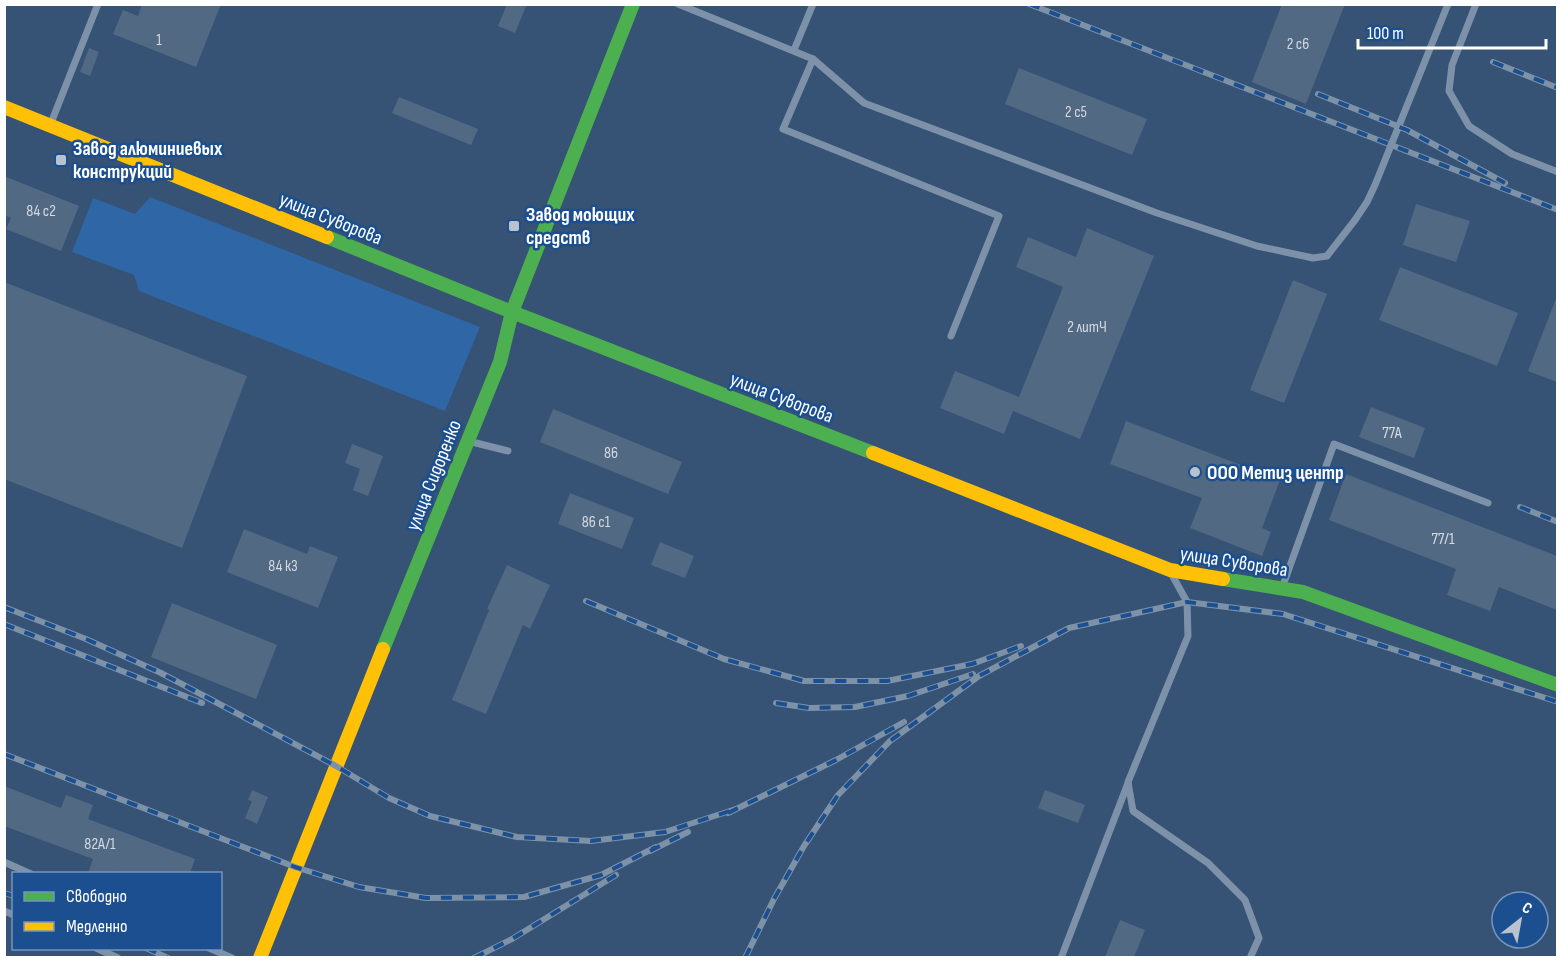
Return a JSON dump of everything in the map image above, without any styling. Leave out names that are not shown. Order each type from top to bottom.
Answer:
[{"type":"street","name":"улица Сидоренко","points":[[260,957],[500,362],[512,312],[633,4]]},
{"type":"street","name":"улица Суворова","points":[[4,107],[512,312],[1170,570],[1303,592],[1557,685]]},
{"type":"lane","points":[[50,126],[98,4]]},
{"type":"lane","points":[[678,4],[813,59],[864,103],[1157,213],[1257,246],[1313,258],[1327,256],[1366,202],[1448,4]]},
{"type":"lane","points":[[794,50],[813,4]]},
{"type":"lane","points":[[1476,4],[1452,64],[1449,92],[1469,126],[1512,154],[1557,172]]},
{"type":"lane","points":[[813,59],[783,129],[999,216],[951,336]]},
{"type":"lane","points":[[468,441],[508,451]]},
{"type":"lane","points":[[1282,588],[1335,444],[1488,503]]},
{"type":"lane","points":[[1061,957],[1128,782],[1188,636],[1187,602],[1170,570]]},
{"type":"lane","points":[[1128,782],[1133,812],[1208,863],[1245,900],[1258,938],[1250,957]]},
{"type":"lane","points":[[4,862],[29,872]]},
{"type":"lane","points":[[101,950],[118,957]]},
{"type":"lane","points":[[214,950],[231,957]]},
{"type":"shaded area","points":[[150,197],[480,327],[445,411],[139,291],[134,275],[72,252],[93,198],[135,214]]},
{"type":"building","points":[[142,4],[221,4],[196,67],[113,34],[123,10],[138,16]]},
{"type":"building","points":[[507,4],[527,4],[515,33],[498,26]]},
{"type":"building","points":[[1282,4],[1345,4],[1306,104],[1252,82]]},
{"type":"building","points":[[89,48],[99,52],[90,76],[80,72]]},
{"type":"building","points":[[1019,68],[1147,119],[1132,155],[1005,104]]},
{"type":"building","points":[[399,97],[478,129],[471,145],[392,113]]},
{"type":"building","points":[[4,176],[79,206],[61,251],[6,229],[11,218],[4,215]]},
{"type":"building","points":[[1416,204],[1470,221],[1456,262],[1403,245]]},
{"type":"building","points":[[1087,228],[1154,256],[1080,439],[1013,411],[1004,434],[940,408],[955,371],[1019,397],[1063,287],[1016,267],[1028,237],[1076,257]]},
{"type":"building","points":[[1400,267],[1518,313],[1497,366],[1379,320]]},
{"type":"building","points":[[1293,280],[1327,294],[1284,403],[1250,390]]},
{"type":"building","points":[[4,282],[247,376],[182,548],[4,479]]},
{"type":"building","points":[[1557,296],[1557,382],[1528,371]]},
{"type":"building","points":[[1371,407],[1425,428],[1414,458],[1359,437]]},
{"type":"building","points":[[553,409],[682,462],[668,494],[540,442]]},
{"type":"building","name":"ООО Метиз центр","points":[[1126,421],[1280,480],[1262,528],[1271,532],[1262,556],[1190,528],[1202,498],[1110,464]]},
{"type":"building","points":[[352,444],[383,456],[368,496],[353,490],[360,469],[345,463]]},
{"type":"building","points":[[1346,474],[1557,556],[1557,610],[1499,587],[1490,611],[1447,595],[1456,569],[1329,520]]},
{"type":"building","points":[[570,493],[634,518],[622,549],[558,524]]},
{"type":"building","points":[[244,529],[307,554],[310,546],[338,557],[318,608],[227,572]]},
{"type":"building","points":[[660,542],[694,556],[685,578],[651,565]]},
{"type":"building","points":[[507,565],[550,585],[530,629],[523,625],[486,714],[452,700],[489,610],[487,609]]},
{"type":"building","points":[[172,603],[277,645],[256,699],[151,657]]},
{"type":"building","points":[[4,786],[61,808],[66,795],[93,805],[88,819],[195,859],[190,872],[88,872],[93,859],[4,826]]},
{"type":"building","points":[[252,790],[268,797],[257,824],[245,818],[252,801],[248,800]]},
{"type":"building","points":[[1045,790],[1085,805],[1078,823],[1038,808]]},
{"type":"building","points":[[1120,920],[1145,930],[1134,957],[1105,957]]},
{"type":"railway","points":[[1029,4],[1558,210]]},
{"type":"railway","points":[[1493,62],[1558,88]]},
{"type":"railway","points":[[1318,94],[1407,130],[1505,183]]},
{"type":"railway","points":[[1520,507],[1558,522]]},
{"type":"railway","points":[[586,601],[724,659],[804,681],[887,681],[972,664],[1021,646]]},
{"type":"railway","points":[[745,958],[774,899],[804,846],[838,795],[890,741],[979,676],[1069,628],[1187,602],[1283,614],[1558,702]]},
{"type":"railway","points":[[4,607],[86,639],[161,673],[336,766],[389,798],[430,816],[517,837],[591,841],[665,832],[736,809]]},
{"type":"railway","points":[[4,624],[202,703]]},
{"type":"railway","points":[[776,703],[809,708],[855,707],[908,696],[973,674]]},
{"type":"railway","points":[[728,813],[836,760],[904,722]]},
{"type":"railway","points":[[4,754],[295,867],[359,887],[426,898],[524,897],[601,875],[656,847]]},
{"type":"railway","points":[[650,851],[688,832]]},
{"type":"railway","points":[[474,958],[512,939],[616,875]]},
{"type":"railway","points":[[4,893],[12,895]]},
{"type":"railway","points":[[150,950],[168,958]]},
{"type":"traffic: fast","points":[[383,649],[500,362],[512,312],[633,4]]},
{"type":"traffic: fast","points":[[327,237],[873,453]]},
{"type":"traffic: fast","points":[[1223,579],[1303,592],[1558,685]]},
{"type":"traffic: slow","points":[[4,107],[327,237]]},
{"type":"traffic: slow","points":[[873,453],[1170,570],[1223,579]]},
{"type":"traffic: slow","points":[[260,958],[383,649]]},
{"type":"place","name":"Завод алюминиевых конструкций","points":[[61,160]]},
{"type":"place","name":"Завод моющих средств","points":[[514,226]]},
{"type":"place","name":"ООО Метиз центр","points":[[1195,472]]}]
